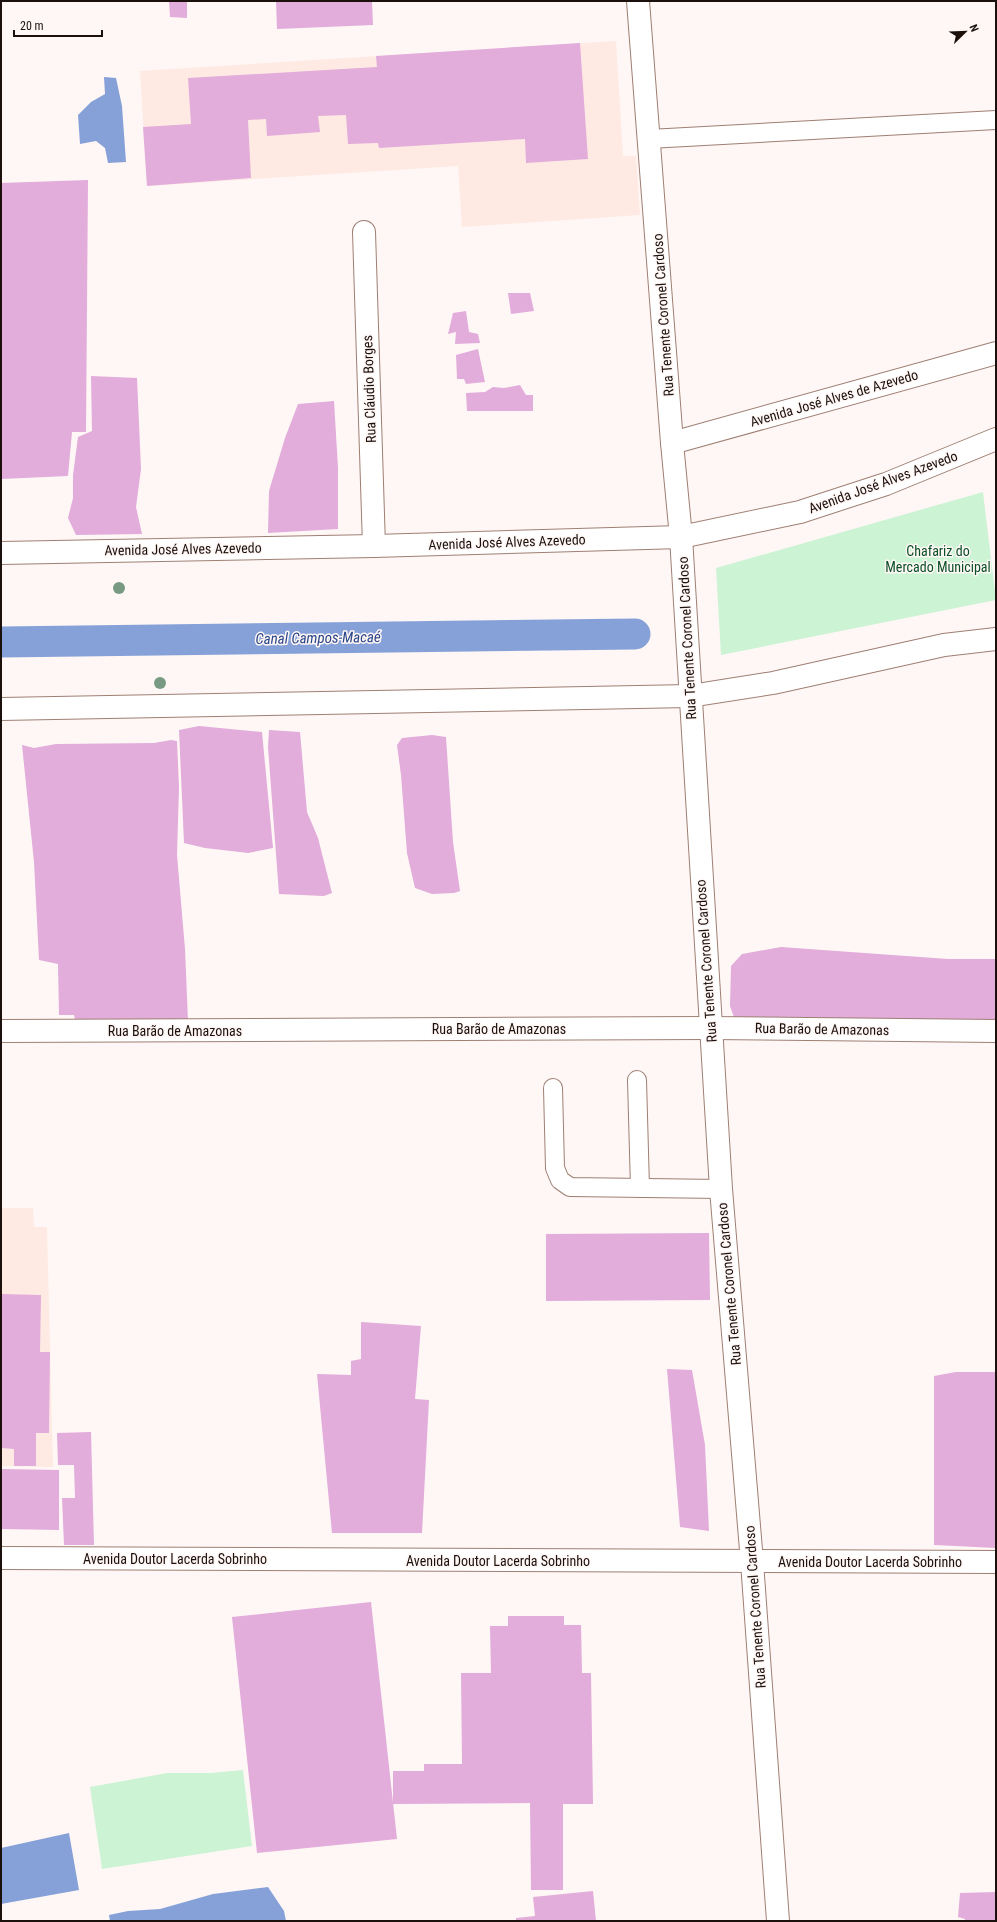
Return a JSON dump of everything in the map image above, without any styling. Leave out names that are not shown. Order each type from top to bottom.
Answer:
[{"type":"main road","name":"Rua Tenente Coronel Cardoso","points":[[638,1],[672,443],[681,537],[721,1189],[752,1562],[778,1921]]},
{"type":"main road","name":"Rua Cláudio Borges","points":[[364,232],[374,546]]},
{"type":"main road","name":"Avenida José Alves de Azevedo","points":[[672,443],[996,354]]},
{"type":"main road","name":"Avenida José Alves Azevedo","points":[[1,553],[374,546],[681,537],[800,512],[886,484],[996,439]]},
{"type":"main road","points":[[1,709],[690,696],[773,682],[944,645],[996,639]]},
{"type":"main road","name":"Rua Barão de Amazonas","points":[[1,1031],[710,1028],[996,1031]]},
{"type":"main road","name":"Avenida Doutor Lacerda Sobrinho","points":[[1,1558],[996,1562]]},
{"type":"lane","points":[[649,139],[996,120]]},
{"type":"lane","points":[[636,1080],[640,1188]]},
{"type":"lane","points":[[553,1088],[555,1168],[560,1180],[570,1187],[721,1189]]},
{"type":"shaded area","points":[[616,41],[623,156],[636,156],[640,215],[462,227],[458,166],[147,186],[140,71]]},
{"type":"shaded area","points":[[1,1208],[33,1208],[34,1227],[47,1227],[53,1467],[1,1466]]},
{"type":"green space","name":"Chafariz do Mercado Municipal","points":[[983,492],[996,600],[721,655],[716,568]]},
{"type":"green space","points":[[243,1770],[252,1846],[102,1869],[90,1787],[167,1773],[210,1773]]},
{"type":"water","points":[[104,77],[116,78],[122,106],[126,162],[108,163],[105,148],[96,141],[80,144],[78,115],[91,102],[105,94]]},
{"type":"water","points":[[69,1833],[79,1890],[1,1904],[1,1848]]},
{"type":"water","points":[[268,1887],[284,1911],[286,1921],[110,1921],[109,1915],[128,1911],[160,1909],[213,1894]]},
{"type":"building","points":[[169,1],[187,1],[187,18],[170,17]]},
{"type":"building","points":[[276,1],[372,1],[373,25],[277,29]]},
{"type":"building","points":[[580,43],[588,159],[526,163],[525,139],[379,148],[378,143],[348,144],[346,115],[318,116],[320,132],[267,136],[266,119],[248,120],[251,178],[147,186],[143,127],[191,124],[188,78],[377,67],[376,56]]},
{"type":"building","points":[[88,180],[86,432],[72,432],[68,476],[1,479],[1,183]]},
{"type":"building","points":[[508,293],[530,293],[534,311],[511,314]]},
{"type":"building","points":[[466,311],[469,332],[478,334],[480,343],[455,344],[456,332],[448,334],[453,313]]},
{"type":"building","points":[[478,349],[485,382],[466,384],[464,379],[457,379],[456,355]]},
{"type":"building","points":[[91,376],[137,378],[141,469],[136,507],[142,534],[76,535],[68,518],[73,498],[73,475],[78,437],[92,431]]},
{"type":"building","points":[[520,385],[526,395],[533,395],[533,411],[467,411],[466,393],[485,392],[493,387],[504,388]]},
{"type":"building","points":[[334,401],[338,468],[338,529],[268,533],[269,491],[285,438],[298,404]]},
{"type":"building","points":[[199,726],[262,732],[273,848],[248,853],[205,848],[184,843],[179,730]]},
{"type":"building","points":[[269,730],[300,732],[307,812],[318,838],[332,893],[324,896],[279,894],[268,747]]},
{"type":"building","points":[[432,735],[446,737],[453,842],[460,891],[454,893],[432,894],[415,888],[407,853],[401,775],[397,745],[402,738]]},
{"type":"building","points":[[171,740],[177,741],[179,787],[177,855],[185,949],[188,1021],[76,1024],[74,1015],[59,1015],[58,964],[39,960],[34,862],[22,745],[34,748],[56,744],[154,743]]},
{"type":"building","points":[[781,947],[948,959],[996,959],[996,1025],[735,1020],[730,1006],[731,966],[742,954]]},
{"type":"building","points":[[709,1233],[710,1300],[546,1301],[546,1234]]},
{"type":"building","points":[[1,1294],[41,1295],[40,1352],[50,1352],[49,1433],[36,1433],[36,1466],[14,1466],[14,1449],[1,1448]]},
{"type":"building","points":[[361,1322],[421,1326],[415,1399],[429,1400],[422,1533],[332,1533],[317,1374],[351,1375],[351,1361],[361,1359]]},
{"type":"building","points":[[667,1369],[692,1370],[705,1445],[709,1531],[680,1527]]},
{"type":"building","points":[[956,1372],[996,1372],[996,1548],[934,1545],[934,1376]]},
{"type":"building","points":[[91,1432],[94,1545],[64,1545],[62,1498],[75,1498],[74,1465],[58,1465],[57,1433]]},
{"type":"building","points":[[1,1469],[59,1470],[59,1530],[1,1529]]},
{"type":"building","points":[[371,1602],[397,1839],[257,1853],[232,1617]]},
{"type":"building","points":[[508,1616],[564,1616],[564,1625],[581,1625],[582,1673],[591,1673],[593,1804],[563,1804],[563,1890],[531,1890],[530,1803],[393,1804],[393,1771],[424,1771],[424,1764],[462,1764],[461,1673],[491,1673],[490,1626],[508,1626]]},
{"type":"building","points":[[593,1891],[596,1921],[516,1921],[516,1918],[535,1916],[533,1897]]},
{"type":"building","points":[[996,1892],[996,1921],[965,1921],[965,1919],[958,1917],[960,1893]]},
{"type":"waterway","name":"Canal Campos-Macaé","points":[[1,642],[635,634]]}]
